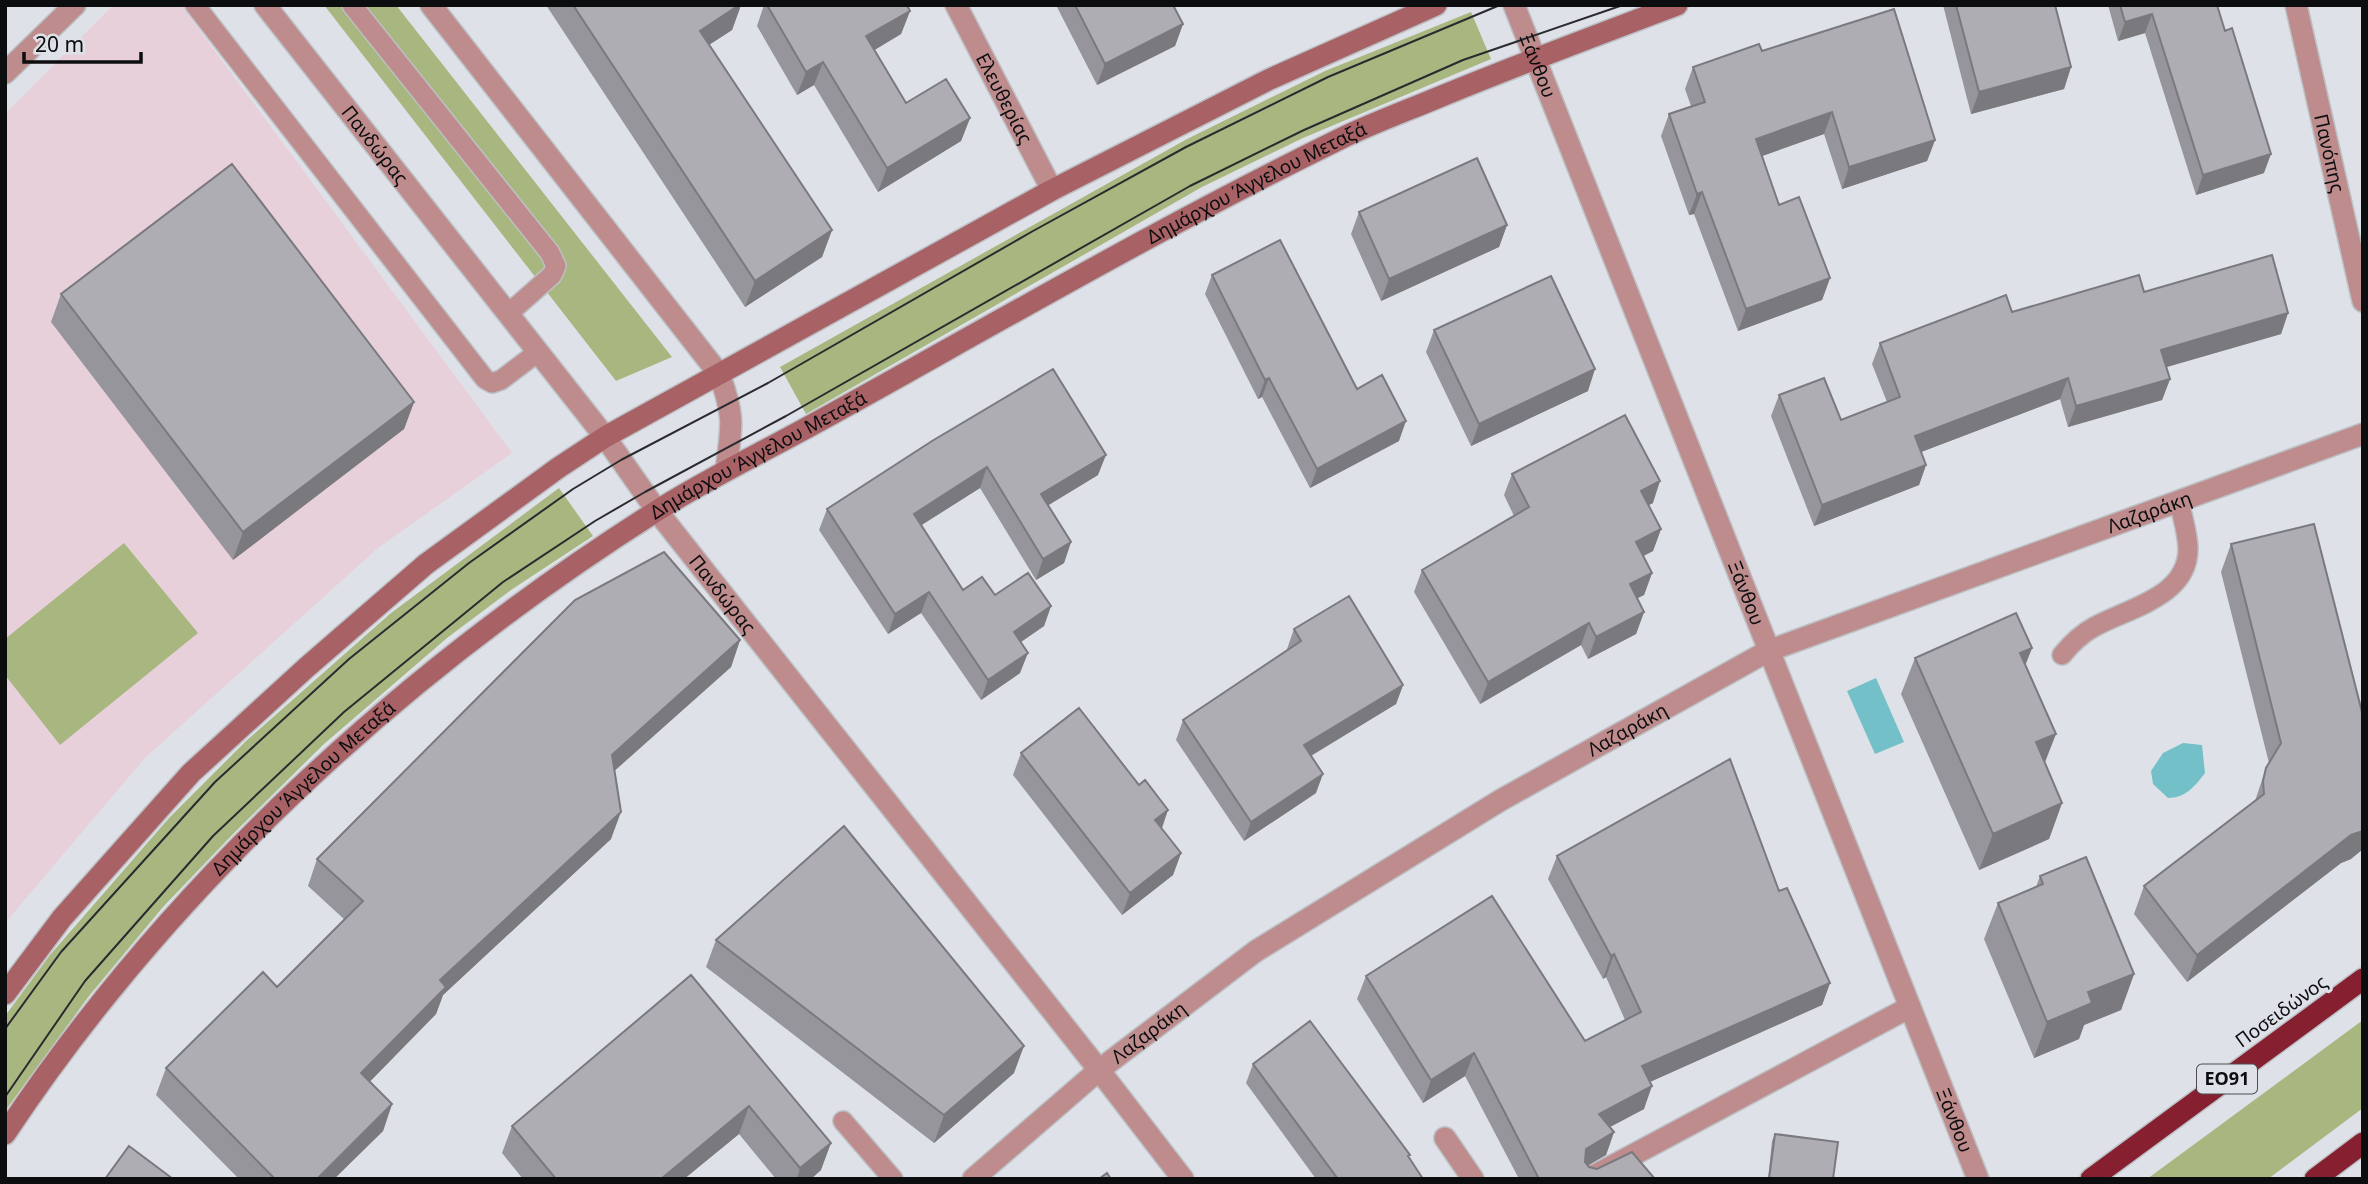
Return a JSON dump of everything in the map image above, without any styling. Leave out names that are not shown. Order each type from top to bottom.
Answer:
[{"type":"highway","name":"Ποσειδώνος","points":[[2091,1179],[2363,979]]},
{"type":"highway","points":[[2315,1179],[2363,1143]]},
{"type":"street","points":[[5,74],[75,5]]},
{"type":"street","name":"Πανδώρας","points":[[265,5],[605,438],[657,511],[1100,1070],[1183,1179]]},
{"type":"street","points":[[431,5],[719,374],[730,402],[732,425],[726,470]]},
{"type":"street","name":"Ελευθερίας","points":[[956,5],[1052,190]]},
{"type":"street","points":[[5,994],[62,918],[191,773],[307,667],[426,564],[558,468],[605,438],[1052,190],[1268,80],[1436,5]]},
{"type":"street","name":"Ξάνθου","points":[[1514,5],[1978,1179]]},
{"type":"street","name":"Δημάρχου Άγγελου Μεταξά","points":[[5,1134],[109,991],[244,842],[393,702],[528,598],[657,511],[726,470],[796,434],[1108,260],[1346,136],[1536,57],[1677,5]]},
{"type":"street","name":"Πανόπης","points":[[2295,5],[2363,301]]},
{"type":"street","name":"Λαζαράκη","points":[[974,1179],[1100,1070],[1256,951],[1501,800],[1768,651],[2363,434]]},
{"type":"street","points":[[1588,1179],[1910,1007]]},
{"type":"street","points":[[1445,1138],[1474,1179]]},
{"type":"lane","points":[[195,5],[485,379],[492,383],[501,380],[538,352]]},
{"type":"lane","points":[[352,5],[550,253],[556,266],[552,275],[508,314]]},
{"type":"lane","points":[[2062,655],[2073,642],[2092,628],[2166,593],[2181,577],[2188,550],[2179,501]]},
{"type":"lane","points":[[843,1121],[892,1179]]},
{"type":"shaded area","points":[[113,5],[181,5],[512,453],[378,548],[145,758],[5,923],[5,114]]},
{"type":"green space","points":[[324,5],[396,5],[672,357],[616,381]]},
{"type":"green space","points":[[1471,12],[1491,59],[1303,138],[1202,187],[806,414],[780,367],[1187,139],[1325,71]]},
{"type":"green space","points":[[559,488],[593,536],[511,590],[447,638],[324,744],[163,907],[89,996],[5,1111],[5,1016],[50,955],[169,818],[246,741],[391,613]]},
{"type":"green space","points":[[124,543],[198,633],[60,745],[5,675],[5,639]]},
{"type":"green space","points":[[2363,1020],[2363,1108],[2268,1179],[2147,1179]]},
{"type":"water","points":[[1876,678],[1904,742],[1875,754],[1847,691]]},
{"type":"water","points":[[2183,743],[2202,745],[2205,773],[2185,794],[2168,798],[2153,784],[2151,771],[2163,753]]},
{"type":"building","points":[[573,5],[739,5],[700,31],[832,230],[755,281]]},
{"type":"building","points":[[767,5],[907,5],[910,11],[866,36],[906,103],[946,79],[970,118],[887,168],[823,62],[806,72]]},
{"type":"building","points":[[1075,5],[1173,5],[1183,24],[1105,64]]},
{"type":"building","points":[[1956,5],[2055,5],[2071,67],[1979,92]]},
{"type":"building","points":[[2120,5],[2217,5],[2225,31],[2232,28],[2271,154],[2203,175],[2152,14],[2125,22]]},
{"type":"building","points":[[1894,9],[1935,140],[1849,167],[1832,112],[1756,139],[1779,205],[1799,197],[1830,278],[1746,309],[1702,192],[1697,194],[1669,114],[1705,102],[1693,67],[1759,44],[1762,51]]},
{"type":"building","points":[[1477,158],[1507,225],[1389,279],[1359,212]]},
{"type":"building","points":[[232,164],[414,402],[243,532],[61,294]]},
{"type":"building","points":[[1280,240],[1357,389],[1382,375],[1406,421],[1317,469],[1269,378],[1265,380],[1212,275]]},
{"type":"building","points":[[2272,255],[2288,313],[2161,350],[2170,379],[2076,406],[2068,378],[1915,436],[1926,465],[1822,505],[1779,395],[1824,378],[1841,420],[1900,397],[1880,343],[2006,295],[2012,312],[2139,275],[2144,292]]},
{"type":"building","points":[[1551,276],[1595,369],[1479,424],[1434,330]]},
{"type":"building","points":[[1053,369],[1106,455],[1041,494],[1071,542],[1043,559],[987,467],[914,514],[963,590],[982,577],[995,595],[1028,573],[1051,606],[1014,632],[1028,653],[988,680],[929,592],[895,614],[827,509],[932,441]]},
{"type":"building","points":[[1625,415],[1660,481],[1641,491],[1661,529],[1636,542],[1652,573],[1630,584],[1644,612],[1596,637],[1589,623],[1488,682],[1422,570],[1529,507],[1512,474]]},
{"type":"building","points":[[2314,524],[2363,716],[2363,831],[2351,835],[2197,955],[2144,886],[2264,794],[2266,768],[2281,743],[2231,544]]},
{"type":"building","points":[[664,552],[740,640],[612,755],[621,812],[440,980],[446,987],[361,1073],[392,1104],[317,1179],[275,1179],[166,1068],[263,972],[277,987],[363,901],[317,859],[575,600]]},
{"type":"building","points":[[1349,596],[1403,685],[1304,745],[1323,774],[1251,822],[1183,720],[1301,641],[1294,629]]},
{"type":"building","points":[[2016,613],[2032,648],[2020,653],[2056,734],[2036,742],[2062,803],[1993,834],[1915,658]]},
{"type":"building","points":[[1079,708],[1139,785],[1145,780],[1168,810],[1155,820],[1181,853],[1130,893],[1021,753]]},
{"type":"building","points":[[1730,759],[1779,891],[1787,888],[1830,983],[1642,1066],[1652,1086],[1599,1114],[1614,1132],[1586,1149],[1585,1162],[1589,1167],[1597,1169],[1632,1152],[1655,1179],[1539,1179],[1474,1053],[1431,1080],[1366,976],[1492,896],[1585,1041],[1641,1012],[1614,954],[1611,956],[1557,856]]},
{"type":"building","points":[[844,826],[1024,1046],[944,1115],[716,940]]},
{"type":"building","points":[[2086,857],[2134,974],[2088,992],[2092,1003],[2047,1022],[1998,903],[2043,884],[2040,876]]},
{"type":"building","points":[[691,975],[831,1143],[800,1168],[749,1106],[661,1179],[556,1179],[512,1126]]},
{"type":"building","points":[[1310,1021],[1410,1155],[1408,1156],[1423,1179],[1338,1179],[1253,1064]]},
{"type":"building","points":[[1775,1134],[1838,1142],[1833,1179],[1769,1179]]},
{"type":"building","points":[[129,1146],[173,1179],[105,1179]]},
{"type":"building","points":[[1107,1173],[1111,1179],[1099,1179]]},
{"type":"tram line","points":[[5,1029],[61,952],[215,782],[349,659],[469,563],[573,489],[621,460],[768,383],[1186,147],[1328,77],[1500,5]]},
{"type":"tram line","points":[[5,1097],[85,981],[213,836],[344,712],[503,582],[595,521],[645,492],[786,416],[1190,186],[1304,130],[1463,60],[1623,5]]}]
